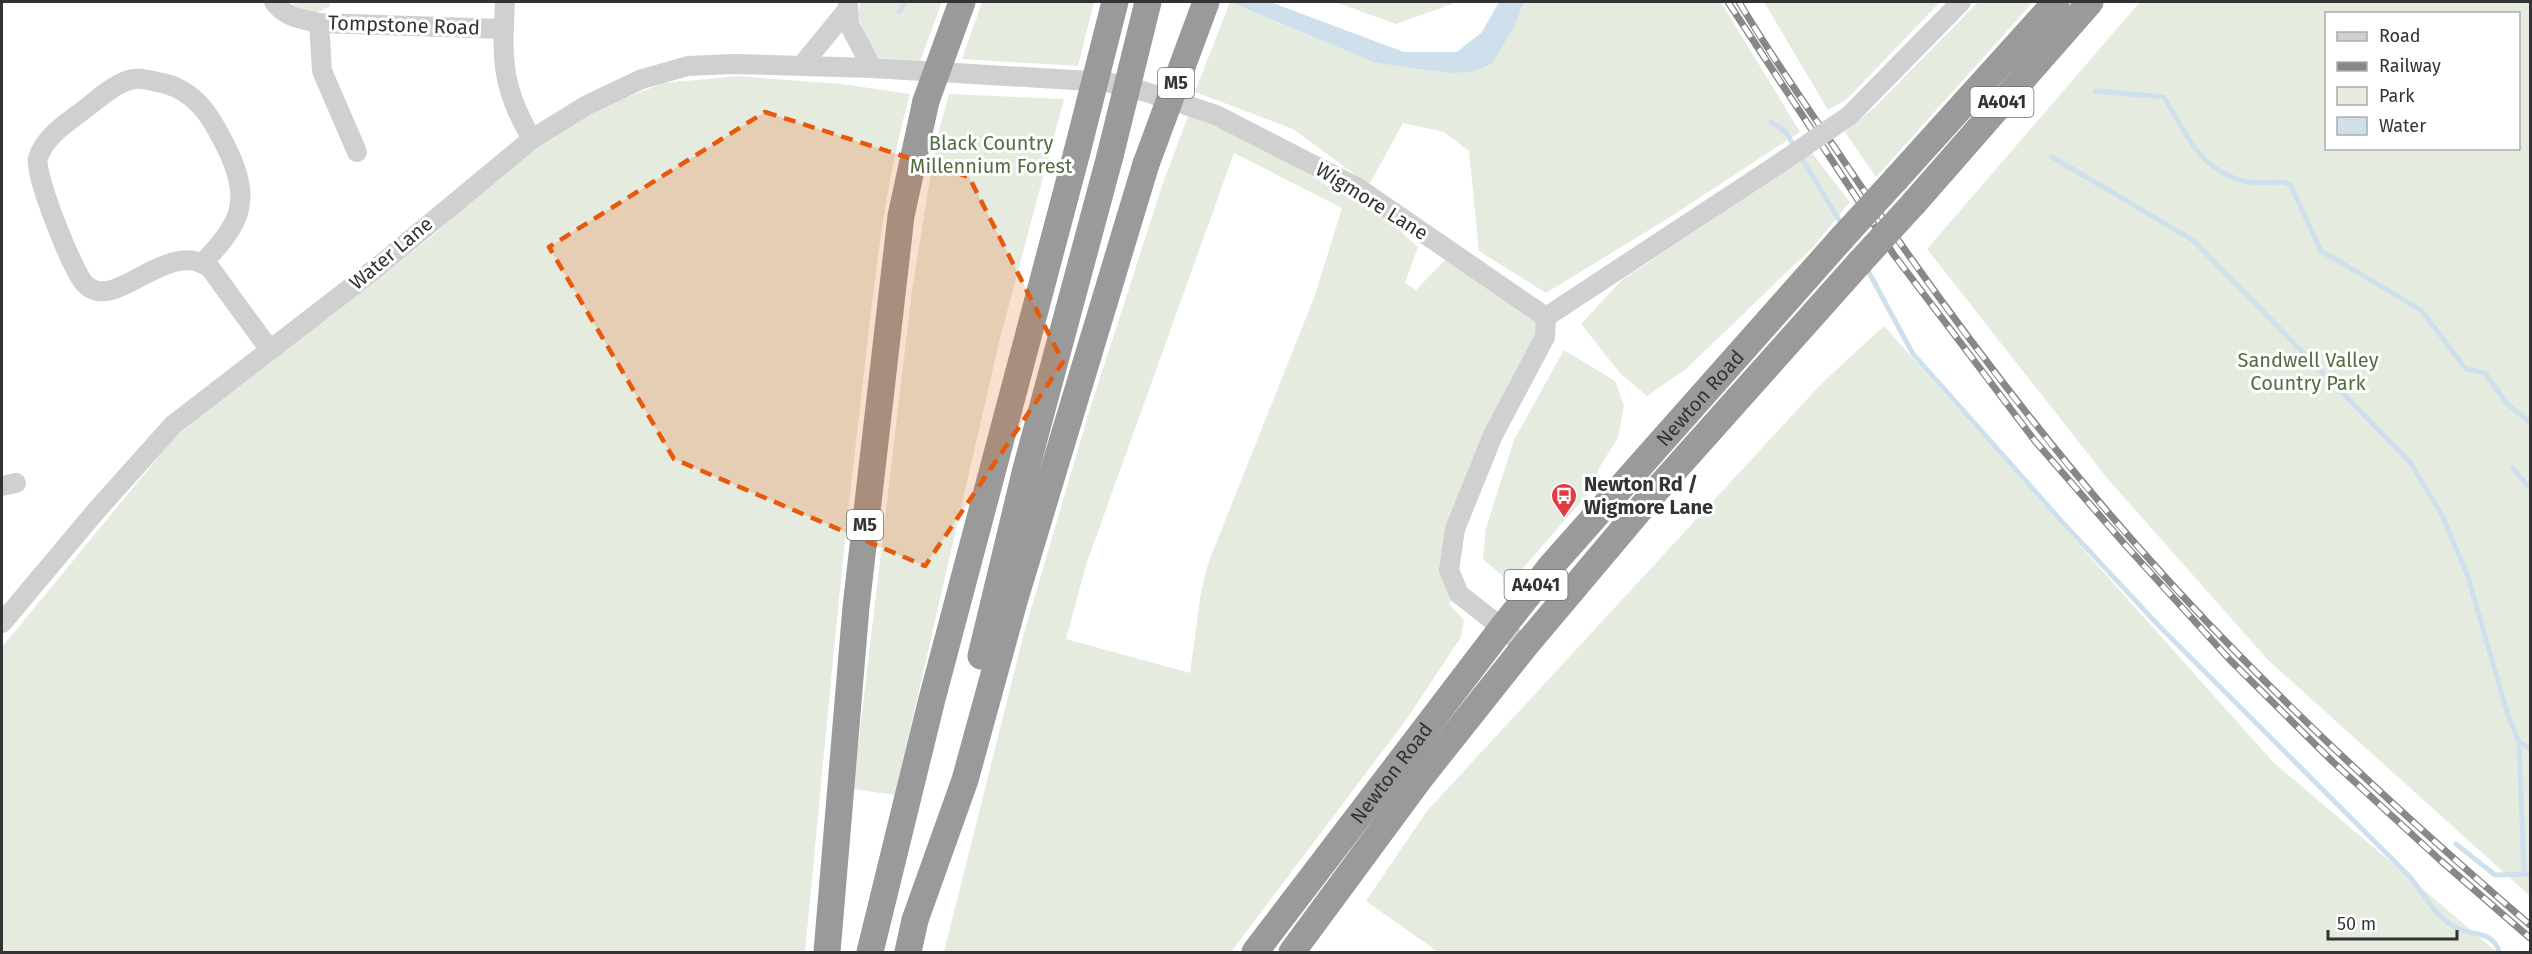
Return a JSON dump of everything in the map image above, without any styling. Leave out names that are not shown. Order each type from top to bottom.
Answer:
[{"type":"highway","name":"M5","points":[[826,952],[856,607],[900,216],[926,101],[962,2]]},
{"type":"highway","points":[[870,952],[935,688],[1115,2]]},
{"type":"highway","name":"M5","points":[[908,952],[1026,469],[1110,156],[1148,2]]},
{"type":"highway","name":"M5","points":[[923,896],[965,780],[1015,598],[1146,164],[1206,2]]},
{"type":"highway","name":"Newton Road","points":[[1255,952],[1552,565],[1842,238],[2056,2]]},
{"type":"highway","name":"Newton Road","points":[[1292,952],[1421,777],[1525,646],[1653,494],[1914,203],[2090,2]]},
{"type":"street","name":"Tompstone Road","points":[[274,2],[280,10],[293,17],[319,23],[504,29]]},
{"type":"street","name":"Tompstone Road","points":[[505,2],[504,72],[510,98],[532,138]]},
{"type":"street","points":[[1525,646],[1459,594],[1449,570],[1455,529],[1493,435],[1545,337],[1546,317],[1849,116],[1961,2]]},
{"type":"street","points":[[802,65],[848,5]]},
{"type":"street","points":[[848,5],[849,24],[872,68]]},
{"type":"street","points":[[319,23],[322,71],[357,152]]},
{"type":"street","name":"Water Lane","points":[[2,623],[96,511],[173,425],[380,265],[532,138],[587,105],[642,79],[692,66],[734,64],[872,68]]},
{"type":"street","name":"Wigmore Lane","points":[[872,68],[1107,82],[1216,115],[1358,188],[1546,317]]},
{"type":"street","points":[[203,263],[235,225],[242,201],[241,184],[217,127],[192,96],[171,84],[135,79],[115,87],[69,121],[45,143],[37,160],[39,179],[75,270],[86,285],[102,291],[118,288],[164,264],[181,259],[193,259],[210,268],[270,350]]},
{"type":"highlighted area","points":[[765,112],[969,177],[1063,362],[925,566],[674,459],[549,247]]},
{"type":"green space","points":[[292,2],[330,2],[330,6],[315,14],[295,6]]},
{"type":"green space","points":[[860,2],[942,2],[920,61],[874,57],[858,16]]},
{"type":"green space","points":[[982,2],[1094,2],[1078,66],[962,59]]},
{"type":"green space","points":[[1230,2],[1375,63],[1447,73],[1515,25],[1524,2],[1721,2],[1800,132],[1667,219],[1546,293],[1479,251],[1469,151],[1444,132],[1403,123],[1369,185],[1293,129],[1195,92]]},
{"type":"green space","points":[[1335,2],[1453,2],[1396,24]]},
{"type":"green space","points":[[1764,2],[1940,2],[1847,99],[1828,110]]},
{"type":"green space","points":[[1978,2],[2033,2],[1876,177],[1845,132],[1876,106]]},
{"type":"green space","name":"Sandwell Valley Country Park","points":[[2140,2],[2530,2],[2530,896],[2268,660],[2107,478],[1927,249]]},
{"type":"green space","points":[[737,76],[842,84],[910,94],[892,169],[874,284],[846,537],[805,952],[2,952],[2,647],[174,438],[272,358],[436,233],[498,174],[536,143],[612,103],[664,83]]},
{"type":"green space","name":"Black Country Millennium Forest","points":[[949,94],[1064,99],[1000,338],[895,795],[853,789],[912,291],[936,141]]},
{"type":"green space","points":[[1189,114],[1232,130],[1392,223],[1418,247],[1405,283],[1416,290],[1446,259],[1537,322],[1539,332],[1448,525],[1445,537],[1442,554],[1443,569],[1453,598],[1449,604],[1464,620],[1461,637],[1406,720],[1231,952],[944,952],[1024,633],[1089,412],[1163,183]],"holes":[[[1234,153],[1342,208],[1315,295],[1208,564],[1201,592],[1190,673],[1066,639],[1086,565]]]},
{"type":"green space","points":[[1812,153],[1850,202],[1813,247],[1686,369],[1647,396],[1620,373],[1581,324],[1622,280]]},
{"type":"green space","points":[[1884,326],[2273,762],[2497,952],[1438,952],[1366,901],[1427,811],[1822,383]]},
{"type":"green space","points":[[1564,350],[1615,381],[1624,405],[1618,438],[1599,468],[1592,489],[1510,583],[1483,559],[1486,528],[1514,440]]},
{"type":"water","points":[[1230,2],[1270,2],[1404,52],[1457,52],[1482,32],[1499,2],[1524,2],[1515,25],[1492,64],[1470,72],[1447,73],[1375,63]]},
{"type":"waterway","points":[[899,12],[905,2]]},
{"type":"waterway","points":[[2096,91],[2164,97],[2195,148],[2215,168],[2244,181],[2285,182],[2291,186],[2321,251],[2421,310],[2466,369],[2485,373],[2508,405],[2530,422]]},
{"type":"waterway","points":[[1771,122],[1785,131],[1842,225]]},
{"type":"waterway","points":[[2052,157],[2193,240],[2410,462],[2443,517],[2468,577],[2507,712],[2519,742],[2524,873]]},
{"type":"waterway","points":[[1866,267],[1913,354],[2065,525],[2160,627],[2409,876],[2442,918],[2457,928],[2488,937],[2499,952]]},
{"type":"waterway","points":[[2513,468],[2530,489]]},
{"type":"waterway","points":[[2519,742],[2530,749]]},
{"type":"waterway","points":[[2456,844],[2495,875],[2530,874]]},
{"type":"railway","points":[[1728,2],[1894,255],[2035,441],[2230,660],[2333,762],[2530,938]]},
{"type":"railway","points":[[1739,2],[1797,92],[1925,279],[2023,409],[2127,534],[2238,654],[2345,759],[2530,925]]},
{"type":"place","name":"Newton Rd / Wigmore Lane","points":[[1564,519]]}]
